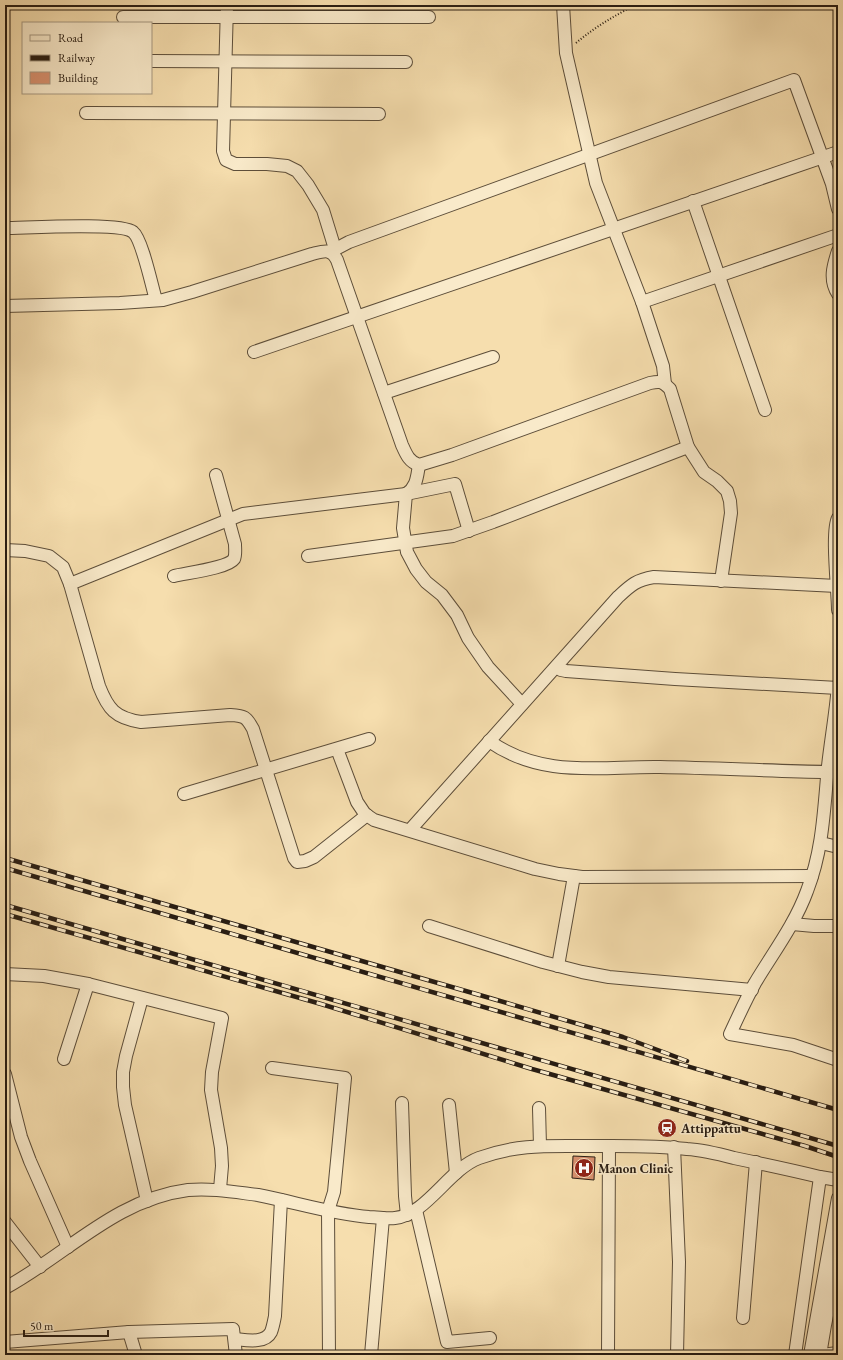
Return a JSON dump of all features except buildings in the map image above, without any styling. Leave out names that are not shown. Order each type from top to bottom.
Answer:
[{"type":"street","points":[[227,5],[223,150],[226,160],[235,164],[267,164],[287,166],[297,171],[308,185],[323,210],[335,256],[358,317],[402,445],[408,458],[415,464],[419,465],[437,460],[650,384],[659,382],[665,384],[670,389],[688,447],[704,472],[717,481],[727,491],[730,501],[731,512],[721,581]]},
{"type":"street","points":[[563,5],[566,53],[596,183],[642,302],[663,366],[665,384]]},
{"type":"street","points":[[123,17],[429,17]]},
{"type":"street","points":[[152,61],[406,62]]},
{"type":"street","points":[[5,306],[120,303],[156,300],[192,292],[325,250],[333,250],[349,242],[794,80],[832,184],[838,209]]},
{"type":"street","points":[[86,113],[379,114]]},
{"type":"street","points":[[254,352],[838,152]]},
{"type":"street","points":[[693,201],[765,410]]},
{"type":"street","points":[[5,228],[123,227],[133,232],[139,241],[156,300]]},
{"type":"street","points":[[642,302],[838,235]]},
{"type":"street","points":[[838,251],[832,267],[832,278],[838,294]]},
{"type":"street","points":[[384,393],[493,357]]},
{"type":"street","points":[[308,556],[453,536],[688,447]]},
{"type":"street","points":[[406,494],[412,490],[416,481],[419,465]]},
{"type":"street","points":[[174,576],[219,567],[228,564],[234,559],[236,552],[235,544],[216,475]]},
{"type":"street","points":[[70,584],[243,514],[406,494],[455,484],[469,531]]},
{"type":"street","points":[[406,494],[403,528],[407,552],[416,569],[426,582],[442,595],[457,615],[468,638],[488,667],[522,704]]},
{"type":"street","points":[[838,518],[835,523],[838,610]]},
{"type":"street","points":[[5,550],[25,550],[49,556],[63,568],[70,584],[99,686],[105,702],[114,712],[126,720],[141,722],[230,715],[242,716],[248,720],[253,729],[288,842],[297,862],[305,861],[314,857],[367,815]]},
{"type":"street","points":[[410,830],[618,597],[634,583],[642,579],[654,577],[837,586]]},
{"type":"street","points":[[556,667],[566,671],[606,675],[838,686],[821,843],[812,876],[807,892],[792,924],[752,990],[730,1034],[792,1045],[838,1060]]},
{"type":"street","points":[[184,794],[369,740]]},
{"type":"street","points":[[489,741],[515,756],[554,767],[570,769],[658,767],[828,772]]},
{"type":"street","points":[[337,749],[357,802],[367,815],[374,820],[410,830],[508,862],[574,876],[812,876]]},
{"type":"street","points":[[821,843],[838,847]]},
{"type":"street","points":[[558,966],[574,876]]},
{"type":"street","points":[[792,924],[838,926]]},
{"type":"street","points":[[429,926],[558,966],[609,977],[752,990]]},
{"type":"street","points":[[5,974],[44,976],[88,984],[222,1018],[212,1072],[211,1090],[221,1148],[222,1166],[220,1190]]},
{"type":"street","points":[[64,1059],[88,984]]},
{"type":"street","points":[[142,998],[126,1056],[123,1072],[123,1087],[125,1105],[147,1201]]},
{"type":"street","points":[[272,1068],[345,1078],[334,1192],[328,1211],[329,1355]]},
{"type":"street","points":[[5,1074],[21,1137],[68,1247]]},
{"type":"street","points":[[402,1103],[412,1212],[446,1342],[490,1338]]},
{"type":"street","points":[[449,1105],[456,1173]]},
{"type":"street","points":[[539,1108],[540,1146]]},
{"type":"street","points":[[5,1288],[40,1267],[109,1218],[158,1197],[186,1191],[220,1190],[281,1200],[328,1211],[394,1219],[412,1212],[431,1197],[464,1166],[483,1157],[506,1150],[528,1146],[674,1147],[707,1152],[838,1180]]},
{"type":"street","points":[[608,1355],[609,1146]]},
{"type":"street","points":[[674,1147],[678,1262],[677,1355]]},
{"type":"street","points":[[743,1318],[756,1162]]},
{"type":"street","points":[[795,1355],[820,1177]]},
{"type":"street","points":[[810,1355],[838,1198]]},
{"type":"street","points":[[235,1340],[259,1340],[266,1338],[271,1333],[275,1316],[281,1200]]},
{"type":"street","points":[[371,1355],[383,1218]]},
{"type":"street","points":[[5,1222],[40,1267]]},
{"type":"street","points":[[838,1261],[836,1277],[825,1325],[821,1355],[838,1352]]},
{"type":"street","points":[[5,1342],[129,1332],[233,1329],[236,1355]]},
{"type":"street","points":[[129,1332],[136,1355]]},
{"type":"path","points":[[566,53],[592,30],[615,15],[635,5]]},
{"type":"railway","points":[[5,858],[623,1037],[687,1061]]},
{"type":"railway","points":[[5,868],[838,1110]]},
{"type":"railway","points":[[5,905],[838,1146]]},
{"type":"railway","points":[[5,914],[321,1004],[532,1069],[805,1146],[838,1157]]},
{"type":"place","name":"Attippattu","points":[[667,1128]]},
{"type":"place","name":"Manon Clinic","points":[[584,1168]]}]
